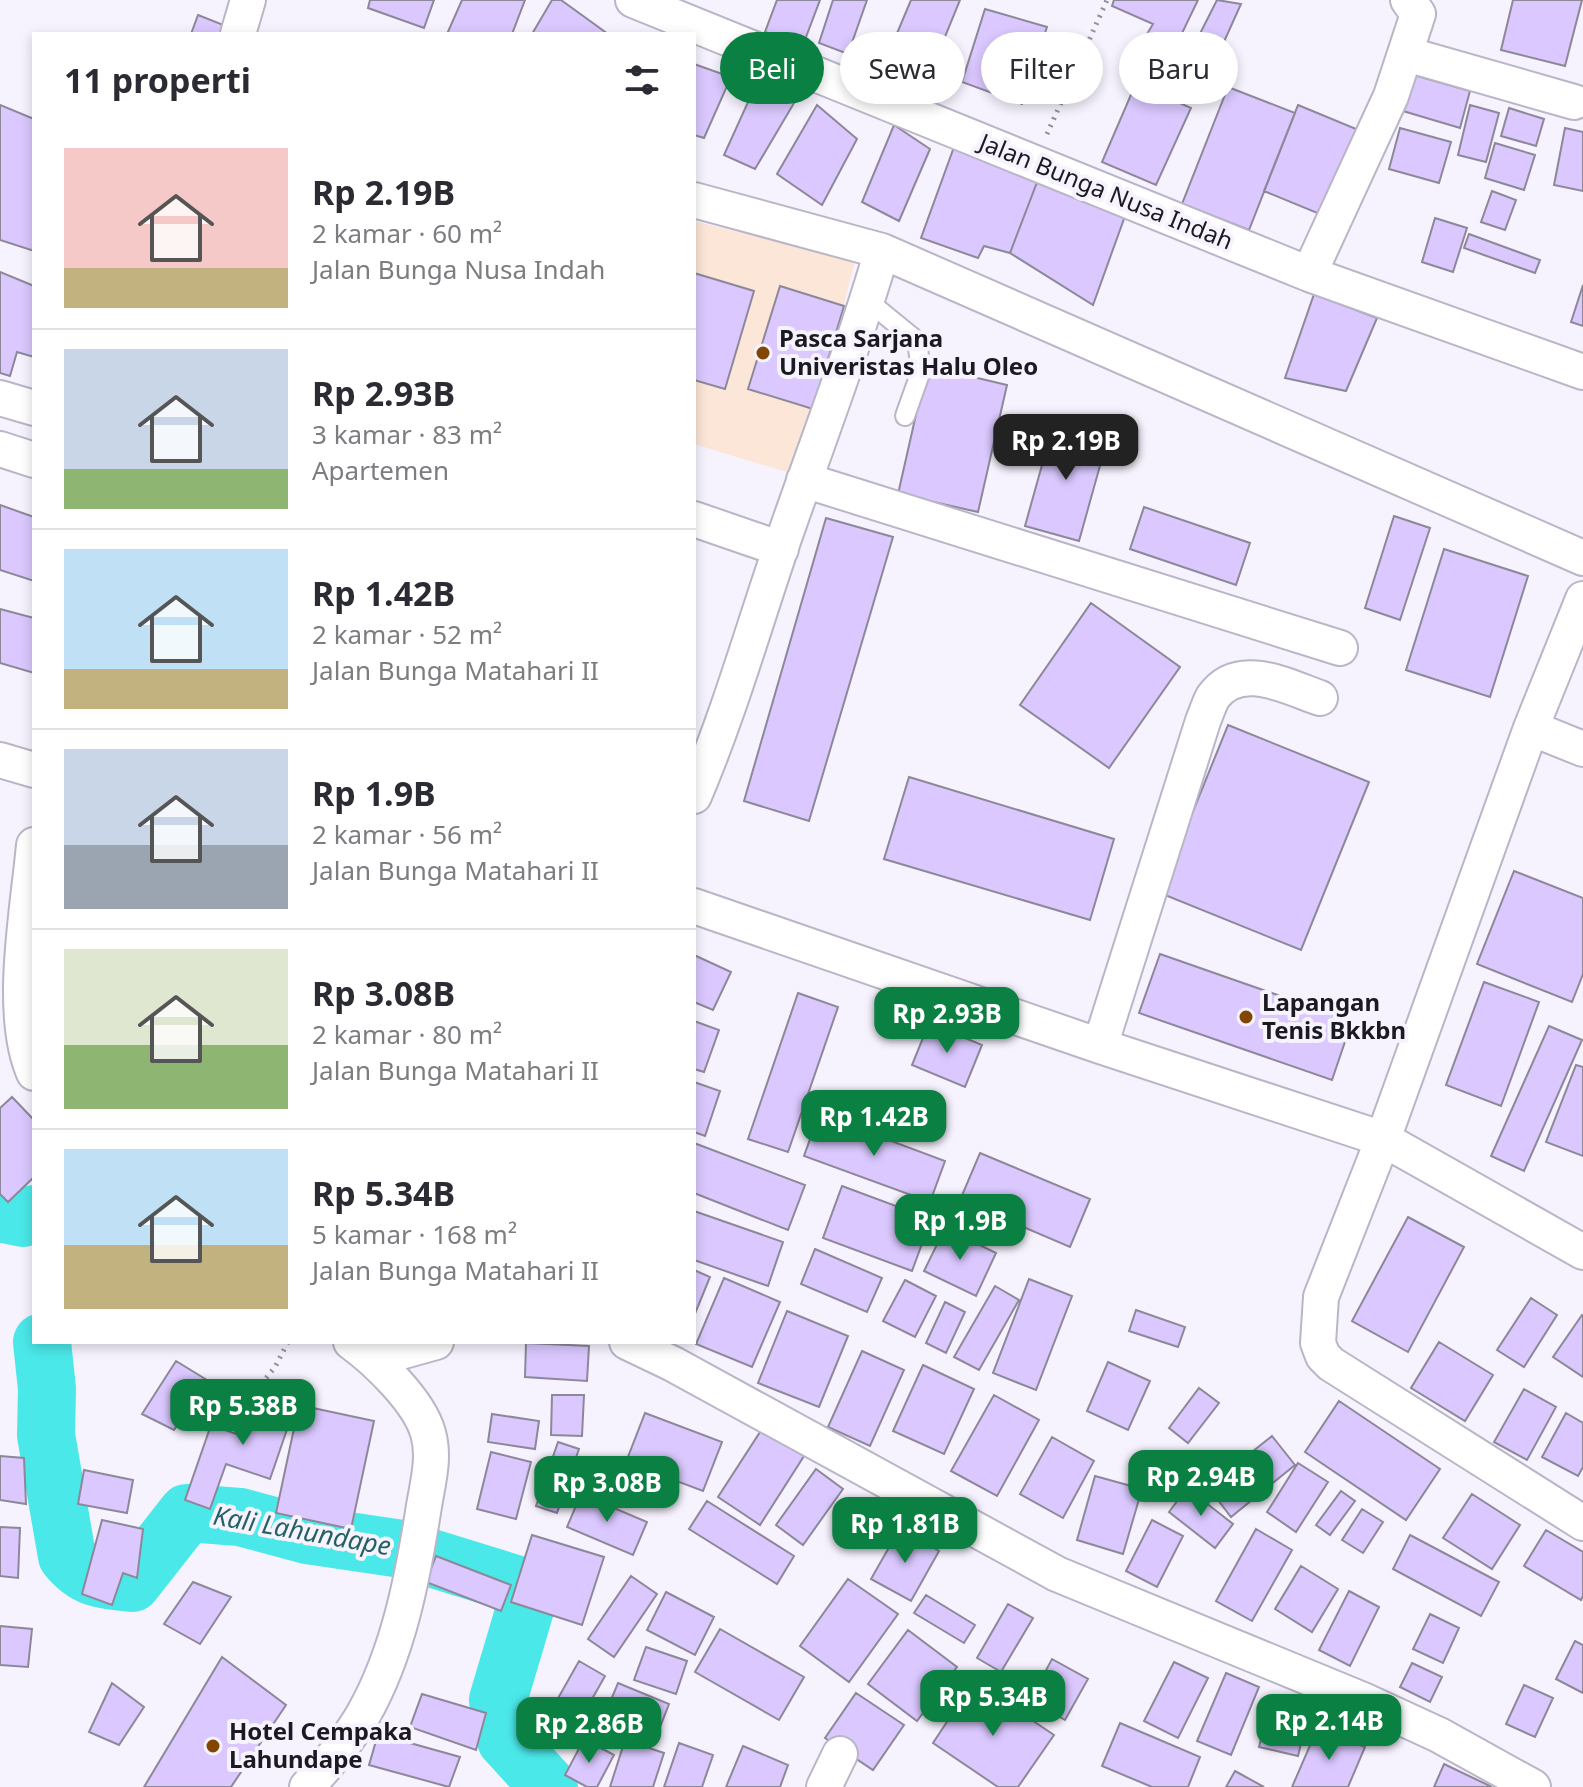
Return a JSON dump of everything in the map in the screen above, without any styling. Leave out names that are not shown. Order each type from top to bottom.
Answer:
[{"type":"street","points":[[239,32],[248,0]]},
{"type":"street","name":"Jalan Bunga Nusa Indah","points":[[633,0],[1309,274],[1583,372]]},
{"type":"street","points":[[1309,274],[1391,96],[1418,14],[1408,0]]},
{"type":"street","points":[[1406,54],[1574,102]]},
{"type":"street","points":[[696,201],[882,251],[1583,558]]},
{"type":"street","points":[[696,786],[707,730],[781,549],[868,301],[882,251]]},
{"type":"street","points":[[0,398],[32,407]]},
{"type":"street","points":[[0,449],[32,459]]},
{"type":"street","points":[[804,480],[1340,648]]},
{"type":"street","points":[[696,520],[781,549]]},
{"type":"street","points":[[1583,599],[1531,728],[1383,1139],[1321,1297],[1318,1343],[1323,1356],[1331,1364],[1583,1523]]},
{"type":"street","points":[[1100,1046],[1214,696],[1230,683],[1245,678],[1264,679],[1320,698]]},
{"type":"street","points":[[1531,728],[1583,749]]},
{"type":"street","points":[[0,760],[32,769]]},
{"type":"street","points":[[32,866],[25,938],[22,1027],[32,1068]]},
{"type":"street","points":[[696,907],[1100,1046],[1383,1139],[1583,1252]]},
{"type":"street","points":[[363,1351],[420,1344]]},
{"type":"street","points":[[631,1344],[1057,1574],[1363,1700],[1439,1735],[1533,1787]]},
{"type":"street","points":[[307,1787],[330,1762],[363,1716],[397,1635],[419,1538],[432,1455],[428,1431],[417,1411],[363,1351]]},
{"type":"street","points":[[824,1787],[840,1754]]},
{"type":"lane","points":[[868,301],[917,341],[921,371],[905,416]]},
{"type":"path","points":[[1033,164],[1107,0]]},
{"type":"path","points":[[241,1409],[275,1367],[287,1344]]},
{"type":"shaded area","name":"Pasca Sarjana Univeristas Halu Oleo","points":[[696,221],[855,261],[800,476],[696,445]]},
{"type":"building","points":[[370,0],[434,0],[424,28],[368,8]]},
{"type":"building","points":[[462,0],[525,0],[513,32],[448,32]]},
{"type":"building","points":[[552,0],[561,0],[605,32],[533,32]]},
{"type":"building","points":[[777,0],[820,0],[808,32],[765,32]]},
{"type":"building","points":[[833,0],[867,0],[856,32],[840,32],[840,51],[824,45],[823,32]]},
{"type":"building","points":[[911,0],[960,0],[947,32],[898,32]]},
{"type":"building","points":[[1114,0],[1198,0],[1183,32],[1148,32],[1153,24],[1112,6]]},
{"type":"building","points":[[1217,0],[1241,4],[1228,32],[1201,32]]},
{"type":"building","points":[[1513,0],[1582,0],[1565,66],[1501,50]]},
{"type":"building","points":[[985,9],[1047,27],[1045,32],[981,32],[981,89],[965,83],[965,72]]},
{"type":"building","points":[[198,15],[226,26],[224,32],[192,32]]},
{"type":"building","points":[[696,65],[720,73],[720,102],[704,138],[696,136]]},
{"type":"building","points":[[1414,75],[1470,91],[1460,128],[1403,111]]},
{"type":"building","points":[[1238,91],[1295,113],[1249,230],[1182,204],[1221,104],[1238,104]]},
{"type":"building","points":[[747,104],[793,104],[755,169],[724,155]]},
{"type":"building","points":[[1127,104],[1182,104],[1191,108],[1156,185],[1102,162]]},
{"type":"building","points":[[0,105],[32,118],[32,250],[0,240]]},
{"type":"building","points":[[817,105],[857,139],[822,205],[777,174]]},
{"type":"building","points":[[1298,105],[1361,131],[1327,217],[1264,191]]},
{"type":"building","points":[[1470,105],[1499,113],[1486,162],[1458,155]]},
{"type":"building","points":[[1509,108],[1544,119],[1536,146],[1501,136]]},
{"type":"building","points":[[894,125],[930,149],[899,221],[862,202]]},
{"type":"building","points":[[1400,128],[1451,142],[1439,183],[1389,169]]},
{"type":"building","points":[[1565,128],[1583,132],[1583,191],[1554,185]]},
{"type":"building","points":[[1495,143],[1535,155],[1524,190],[1485,178]]},
{"type":"building","points":[[954,147],[1039,177],[1010,253],[984,246],[978,258],[921,238]]},
{"type":"building","points":[[1039,177],[1125,216],[1093,305],[1010,253]]},
{"type":"building","points":[[1492,191],[1516,200],[1505,230],[1481,222]]},
{"type":"building","points":[[1435,218],[1467,228],[1453,272],[1422,262]]},
{"type":"building","points":[[1469,234],[1540,260],[1535,273],[1464,248]]},
{"type":"building","points":[[0,272],[32,285],[32,356],[17,352],[10,376],[0,373]]},
{"type":"building","points":[[696,274],[754,291],[725,389],[696,381]]},
{"type":"building","points":[[1583,285],[1583,326],[1571,322]]},
{"type":"building","points":[[780,286],[844,306],[813,409],[748,389]]},
{"type":"building","points":[[1314,294],[1377,318],[1346,391],[1285,378]]},
{"type":"building","points":[[927,366],[1007,385],[978,512],[898,494]]},
{"type":"building","points":[[1054,422],[1108,437],[1079,541],[1025,526]]},
{"type":"building","points":[[0,505],[32,516],[32,580],[0,570]]},
{"type":"building","points":[[1144,507],[1250,543],[1236,585],[1130,549]]},
{"type":"building","points":[[1394,516],[1430,528],[1400,620],[1365,608]]},
{"type":"building","points":[[826,518],[893,537],[809,821],[744,801]]},
{"type":"building","points":[[1444,549],[1528,576],[1490,697],[1406,670]]},
{"type":"building","points":[[1091,603],[1180,667],[1109,768],[1020,705]]},
{"type":"building","points":[[0,609],[32,617],[32,672],[0,663]]},
{"type":"building","points":[[1228,725],[1369,782],[1301,950],[1160,893]]},
{"type":"building","points":[[909,777],[1114,839],[1090,920],[884,859]]},
{"type":"building","points":[[1514,871],[1583,898],[1583,974],[1572,1002],[1477,964]]},
{"type":"building","name":"Lapangan Tenis Bkkbn","points":[[1160,954],[1352,1021],[1332,1080],[1139,1013]]},
{"type":"building","points":[[696,956],[731,972],[713,1010],[696,1003]]},
{"type":"building","points":[[1484,982],[1539,1002],[1501,1106],[1446,1085]]},
{"type":"building","points":[[798,993],[838,1007],[788,1152],[748,1139]]},
{"type":"building","points":[[696,1022],[719,1030],[704,1072],[696,1070]]},
{"type":"building","points":[[929,1023],[982,1045],[965,1087],[912,1065]]},
{"type":"building","points":[[1549,1026],[1582,1040],[1524,1171],[1491,1156]]},
{"type":"building","points":[[1576,1065],[1583,1067],[1583,1156],[1546,1142]]},
{"type":"building","points":[[696,1083],[720,1091],[705,1136],[696,1133]]},
{"type":"building","points":[[12,1097],[32,1118],[32,1179],[8,1202],[0,1194],[0,1108]]},
{"type":"building","points":[[819,1114],[945,1161],[930,1202],[804,1156]]},
{"type":"building","points":[[696,1144],[805,1185],[788,1230],[696,1194]]},
{"type":"building","points":[[980,1153],[1090,1199],[1070,1247],[960,1200]]},
{"type":"building","points":[[842,1186],[931,1219],[912,1271],[823,1238]]},
{"type":"building","points":[[696,1212],[783,1242],[768,1286],[696,1261]]},
{"type":"building","points":[[1408,1217],[1464,1247],[1408,1352],[1352,1321]]},
{"type":"building","points":[[945,1228],[996,1253],[976,1296],[924,1271]]},
{"type":"building","points":[[815,1249],[882,1278],[867,1312],[801,1284]]},
{"type":"building","points":[[696,1271],[710,1277],[696,1311]]},
{"type":"building","points":[[724,1278],[780,1302],[752,1367],[696,1344]]},
{"type":"building","points":[[1029,1279],[1072,1296],[1036,1390],[993,1373]]},
{"type":"building","points":[[905,1280],[936,1296],[915,1337],[883,1321]]},
{"type":"building","points":[[995,1286],[1019,1300],[979,1370],[954,1357]]},
{"type":"building","points":[[1531,1298],[1557,1315],[1524,1367],[1497,1350]]},
{"type":"building","points":[[945,1302],[965,1312],[946,1353],[926,1343]]},
{"type":"building","points":[[1136,1310],[1185,1327],[1178,1347],[1129,1331]]},
{"type":"building","points":[[787,1311],[848,1336],[819,1407],[758,1383]]},
{"type":"building","points":[[1583,1316],[1583,1377],[1553,1357]]},
{"type":"building","points":[[1439,1342],[1493,1375],[1465,1421],[1411,1388]]},
{"type":"building","points":[[526,1344],[589,1346],[587,1381],[525,1377]]},
{"type":"building","points":[[862,1351],[904,1370],[870,1446],[828,1427]]},
{"type":"building","points":[[176,1361],[207,1380],[174,1430],[142,1414]]},
{"type":"building","points":[[1108,1362],[1150,1381],[1128,1430],[1087,1411]]},
{"type":"building","points":[[923,1365],[974,1389],[944,1454],[893,1431]]},
{"type":"building","points":[[1199,1388],[1219,1403],[1188,1443],[1169,1428]]},
{"type":"building","points":[[258,1389],[296,1403],[270,1479],[226,1464],[210,1509],[185,1500],[211,1425],[242,1436]]},
{"type":"building","points":[[1524,1389],[1556,1407],[1527,1460],[1494,1442]]},
{"type":"building","points":[[552,1395],[584,1395],[582,1436],[551,1435]]},
{"type":"building","points":[[994,1395],[1039,1420],[997,1496],[951,1471]]},
{"type":"building","points":[[1339,1401],[1440,1469],[1406,1520],[1305,1452]]},
{"type":"building","points":[[299,1405],[374,1421],[351,1529],[276,1513]]},
{"type":"building","points":[[645,1413],[722,1442],[703,1491],[626,1462]]},
{"type":"building","points":[[1566,1413],[1583,1423],[1583,1467],[1578,1476],[1542,1457]]},
{"type":"building","points":[[492,1414],[539,1421],[535,1449],[488,1442]]},
{"type":"building","points":[[762,1429],[804,1456],[760,1525],[718,1497]]},
{"type":"building","points":[[1272,1436],[1295,1465],[1231,1517],[1208,1487]]},
{"type":"building","points":[[1052,1437],[1094,1461],[1063,1518],[1020,1494]]},
{"type":"building","points":[[558,1442],[579,1449],[557,1513],[536,1506]]},
{"type":"building","points":[[491,1452],[531,1462],[516,1519],[477,1509]]},
{"type":"building","points":[[0,1456],[24,1458],[26,1504],[0,1500]]},
{"type":"building","points":[[1298,1463],[1328,1482],[1296,1532],[1267,1512]]},
{"type":"building","points":[[816,1469],[843,1489],[803,1545],[776,1525]]},
{"type":"building","points":[[84,1470],[133,1480],[127,1513],[78,1504]]},
{"type":"building","points":[[1095,1476],[1142,1489],[1123,1554],[1077,1540]]},
{"type":"building","points":[[1187,1488],[1233,1524],[1215,1548],[1169,1512]]},
{"type":"building","points":[[1341,1491],[1355,1501],[1330,1535],[1316,1525]]},
{"type":"building","points":[[581,1494],[647,1522],[633,1555],[567,1527]]},
{"type":"building","points":[[1472,1494],[1520,1525],[1492,1569],[1443,1538]]},
{"type":"building","points":[[707,1501],[794,1556],[777,1584],[689,1529]]},
{"type":"building","points":[[1362,1509],[1383,1522],[1363,1553],[1342,1540]]},
{"type":"building","points":[[102,1520],[143,1529],[137,1578],[123,1573],[112,1605],[82,1594]]},
{"type":"building","points":[[1152,1520],[1183,1536],[1157,1587],[1126,1571]]},
{"type":"building","points":[[0,1527],[20,1528],[18,1578],[0,1576]]},
{"type":"building","points":[[900,1528],[939,1551],[911,1601],[871,1579]]},
{"type":"building","points":[[1256,1529],[1292,1550],[1252,1621],[1216,1601]]},
{"type":"building","points":[[1546,1530],[1583,1552],[1581,1600],[1524,1566]]},
{"type":"building","points":[[532,1535],[604,1557],[582,1625],[511,1602]]},
{"type":"building","points":[[1410,1535],[1499,1582],[1481,1616],[1393,1569]]},
{"type":"building","points":[[436,1556],[511,1585],[501,1611],[426,1582]]},
{"type":"building","points":[[1301,1566],[1338,1589],[1312,1632],[1275,1609]]},
{"type":"building","points":[[631,1576],[657,1594],[614,1657],[588,1639]]},
{"type":"building","points":[[848,1579],[898,1614],[849,1682],[800,1646]]},
{"type":"building","points":[[193,1582],[231,1597],[200,1644],[164,1624]]},
{"type":"building","points":[[1349,1591],[1379,1607],[1350,1666],[1319,1650]]},
{"type":"building","points":[[666,1592],[714,1617],[695,1655],[647,1630]]},
{"type":"building","points":[[926,1595],[975,1625],[964,1643],[914,1613]]},
{"type":"building","points":[[1008,1604],[1033,1618],[1001,1672],[977,1658]]},
{"type":"building","points":[[1430,1614],[1459,1628],[1443,1663],[1413,1649]]},
{"type":"building","points":[[0,1626],[32,1629],[28,1667],[0,1665]]},
{"type":"building","points":[[720,1629],[804,1677],[779,1720],[695,1672]]},
{"type":"building","points":[[908,1630],[957,1667],[917,1721],[868,1684]]},
{"type":"building","points":[[1575,1641],[1583,1645],[1583,1693],[1556,1679]]},
{"type":"building","points":[[646,1647],[687,1661],[676,1694],[634,1680]]},
{"type":"building","name":"Hotel Cempaka Lahundape","points":[[222,1657],[286,1705],[231,1787],[144,1787]]},
{"type":"building","points":[[1052,1659],[1088,1679],[1065,1720],[1030,1700]]},
{"type":"building","points":[[579,1661],[605,1676],[578,1724],[552,1709]]},
{"type":"building","points":[[1174,1662],[1208,1678],[1178,1738],[1144,1721]]},
{"type":"building","points":[[1412,1663],[1442,1677],[1430,1702],[1400,1687]]},
{"type":"building","points":[[1226,1673],[1259,1687],[1231,1755],[1197,1741]]},
{"type":"building","points":[[974,1681],[1054,1735],[1018,1787],[998,1787],[933,1743]]},
{"type":"building","points":[[112,1683],[144,1707],[119,1745],[89,1732]]},
{"type":"building","points":[[618,1683],[669,1704],[655,1740],[603,1719]]},
{"type":"building","points":[[1524,1685],[1553,1698],[1535,1737],[1506,1724]]},
{"type":"building","points":[[856,1693],[904,1725],[873,1770],[825,1738]]},
{"type":"building","points":[[422,1694],[486,1713],[476,1750],[410,1727]]},
{"type":"building","points":[[1271,1700],[1309,1710],[1298,1756],[1259,1747]]},
{"type":"building","points":[[1120,1723],[1200,1757],[1188,1787],[1152,1787],[1102,1766]]},
{"type":"building","points":[[1318,1727],[1365,1747],[1348,1787],[1292,1787]]},
{"type":"building","points":[[378,1734],[460,1757],[449,1787],[369,1765]]},
{"type":"building","points":[[584,1739],[614,1755],[597,1787],[587,1787],[565,1775]]},
{"type":"building","points":[[625,1740],[664,1753],[653,1787],[610,1787]]},
{"type":"building","points":[[679,1743],[713,1755],[702,1787],[664,1787]]},
{"type":"building","points":[[743,1746],[788,1765],[780,1787],[726,1787]]},
{"type":"building","points":[[1444,1764],[1492,1787],[1434,1787]]},
{"type":"building","points":[[1235,1771],[1264,1787],[1226,1787]]},
{"type":"waterway","name":"Kali Lahundape","points":[[0,1213],[23,1218],[32,1215]]},
{"type":"waterway","name":"Kali Lahundape","points":[[42,1344],[47,1389],[46,1435],[67,1556],[74,1564],[96,1577],[132,1583],[187,1513],[240,1517],[307,1535],[402,1549],[515,1584],[525,1609],[498,1700],[506,1740],[549,1787]]},
{"type":"place","name":"Pasca Sarjana Univeristas Halu Oleo","points":[[763,353]]},
{"type":"place","name":"Lapangan Tenis Bkkbn","points":[[1246,1017]]},
{"type":"place","name":"Hotel Cempaka Lahundape","points":[[213,1746]]}]
